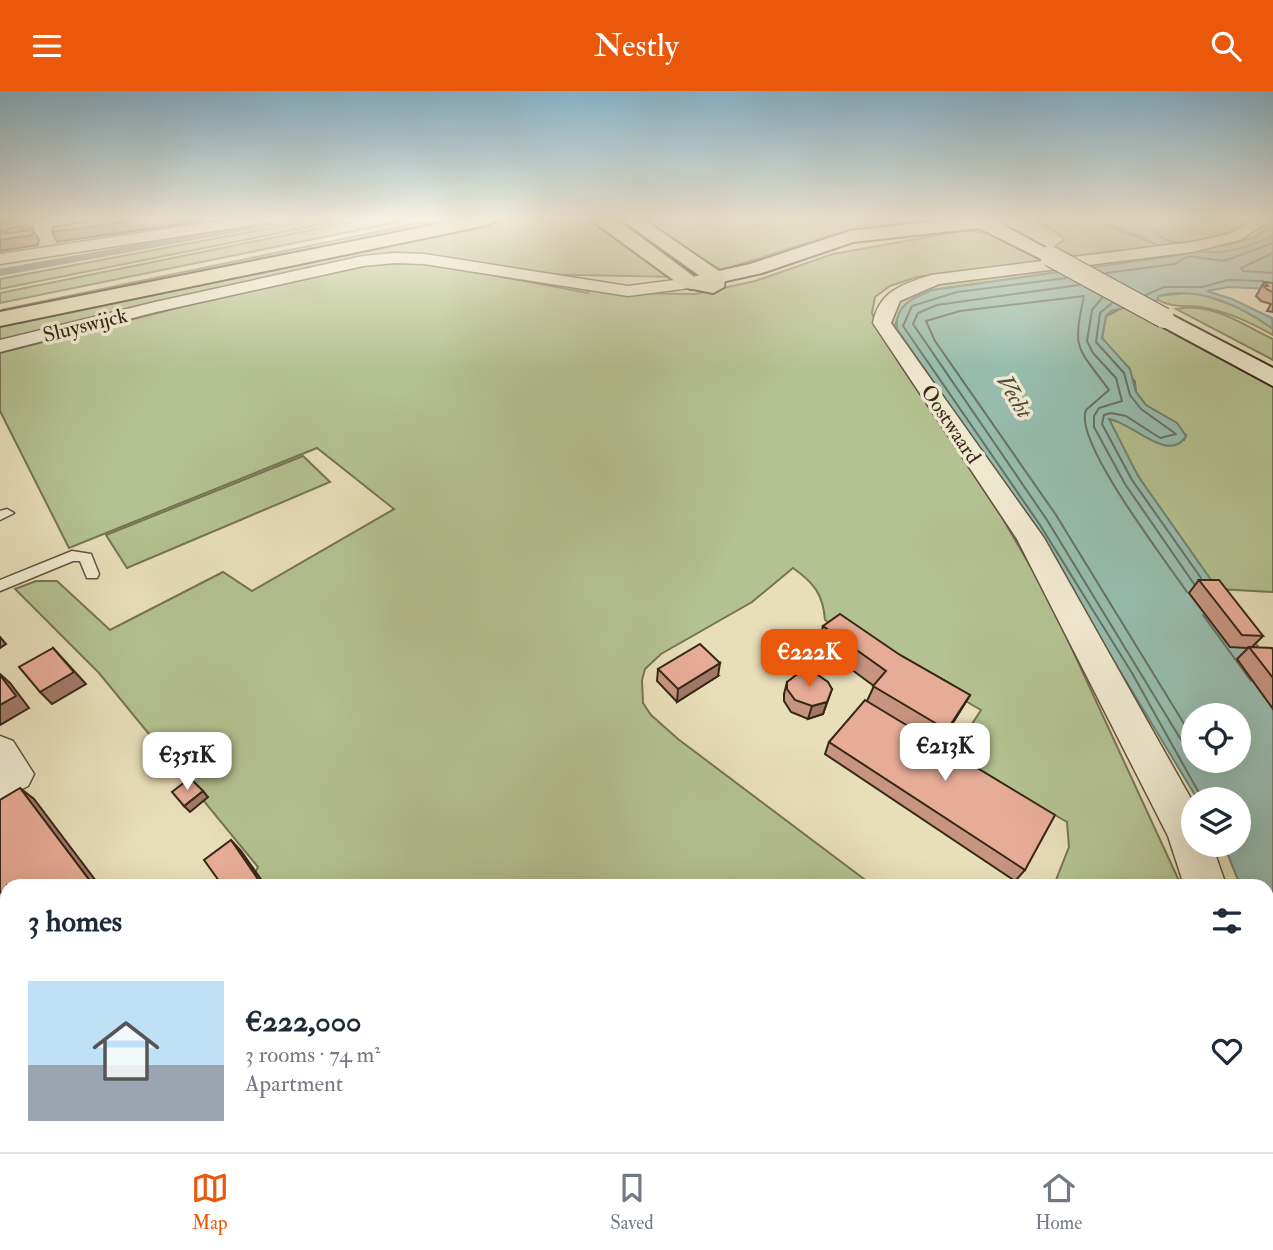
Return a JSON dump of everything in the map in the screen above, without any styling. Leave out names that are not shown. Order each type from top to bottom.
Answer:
[{"type":"main road","points":[[0,308],[188,270]]},
{"type":"main road","points":[[0,319],[245,270]]},
{"type":"main road","points":[[673,270],[690,282],[714,282]]},
{"type":"main road","points":[[697,270],[714,282]]},
{"type":"main road","name":"Sluyswijck","points":[[714,282],[788,270]]},
{"type":"main road","points":[[1074,270],[1273,378]]},
{"type":"street","name":"Sluyswijck","points":[[0,346],[155,307],[325,270]]},
{"type":"street","name":"Sluyswijck","points":[[483,270],[628,291],[690,282]]},
{"type":"street","name":"Oostwaard","points":[[1011,270],[937,279],[908,287],[891,297],[883,309],[882,323],[1030,538],[1187,831],[1203,879]]},
{"type":"street","name":"Sluyswijck","points":[[541,279],[607,298],[627,300],[647,299],[714,282]]},
{"type":"street","points":[[0,752],[15,774],[0,783]]},
{"type":"lane","points":[[0,586],[69,549],[86,557],[92,574]]},
{"type":"green space","points":[[50,270],[97,270],[0,289],[0,279]]},
{"type":"green space","points":[[116,270],[165,270],[0,303],[0,293]]},
{"type":"green space","points":[[196,270],[210,270],[1,310]]},
{"type":"green space","points":[[264,270],[314,270],[0,341],[0,323]]},
{"type":"green space","points":[[349,270],[463,270],[588,293],[590,289],[629,293],[695,294],[755,281],[788,270],[977,270],[917,277],[890,286],[875,297],[872,313],[879,331],[1003,519],[1048,597],[1178,879],[1056,879],[1069,847],[1067,822],[952,755],[981,710],[825,620],[820,596],[807,579],[793,568],[752,602],[661,654],[645,669],[642,680],[643,703],[651,715],[678,739],[864,879],[252,879],[258,867],[99,673],[15,589],[36,581],[57,581],[110,630],[223,572],[252,591],[394,509],[317,448],[69,548],[0,411],[0,353],[240,292]]},
{"type":"green space","points":[[499,270],[665,270],[676,277],[527,274]]},
{"type":"green space","points":[[1045,270],[1075,270],[933,290],[896,322],[897,329],[891,322],[895,301],[926,286]]},
{"type":"green space","points":[[1196,292],[1251,312],[1273,329],[1273,335],[1224,313],[1158,300],[1158,296]]},
{"type":"green space","points":[[1126,306],[1273,386],[1273,592],[1217,589],[1158,507],[1119,442],[1108,419],[1184,440],[1186,435],[1146,405],[1136,392],[1135,382],[1102,338],[1106,316]]},
{"type":"green space","points":[[1176,309],[1215,311],[1273,339],[1273,360]]},
{"type":"green space","points":[[303,456],[330,482],[127,568],[106,535]]},
{"type":"water","points":[[19,270],[30,270],[0,275]]},
{"type":"water","name":"Vecht","points":[[1078,270],[1273,270],[1273,289],[1229,287],[1207,291],[1232,299],[1272,318],[1273,329],[1218,300],[1188,293],[1173,293],[1158,296],[1158,300],[1111,311],[1106,316],[1102,338],[1130,369],[1136,392],[1146,405],[1177,423],[1186,436],[1179,444],[1160,444],[1118,421],[1109,419],[1138,476],[1273,668],[1273,879],[1238,879],[1229,857],[1251,857],[1251,787],[1190,787],[1182,773],[1251,773],[1251,703],[1181,703],[1181,772],[1034,529],[897,329],[902,308],[912,299],[933,290]]},
{"type":"building","points":[[1264,282],[1273,283],[1273,292],[1263,286],[1268,286]]},
{"type":"building","points":[[1199,580],[1219,580],[1263,636],[1242,635]]},
{"type":"building","points":[[840,614],[900,655],[970,695],[947,730],[873,686],[886,671],[823,626]]},
{"type":"building","points":[[700,644],[720,663],[678,689],[658,669]]},
{"type":"building","points":[[1249,647],[1272,648],[1273,678]]},
{"type":"building","points":[[53,648],[74,672],[40,692],[19,667]]},
{"type":"building","points":[[800,672],[815,673],[828,682],[832,689],[827,702],[812,706],[795,700],[787,689],[787,682]]},
{"type":"building","points":[[0,675],[16,696],[0,705]]},
{"type":"building","points":[[865,700],[1055,815],[1025,870],[829,742]]},
{"type":"building","points":[[190,778],[203,791],[184,806],[172,792]]},
{"type":"building","points":[[20,788],[88,879],[0,879],[0,800]]},
{"type":"building","points":[[231,840],[258,879],[218,879],[204,860]]},
{"type":"waterway","points":[[0,271],[8,270]]}]
